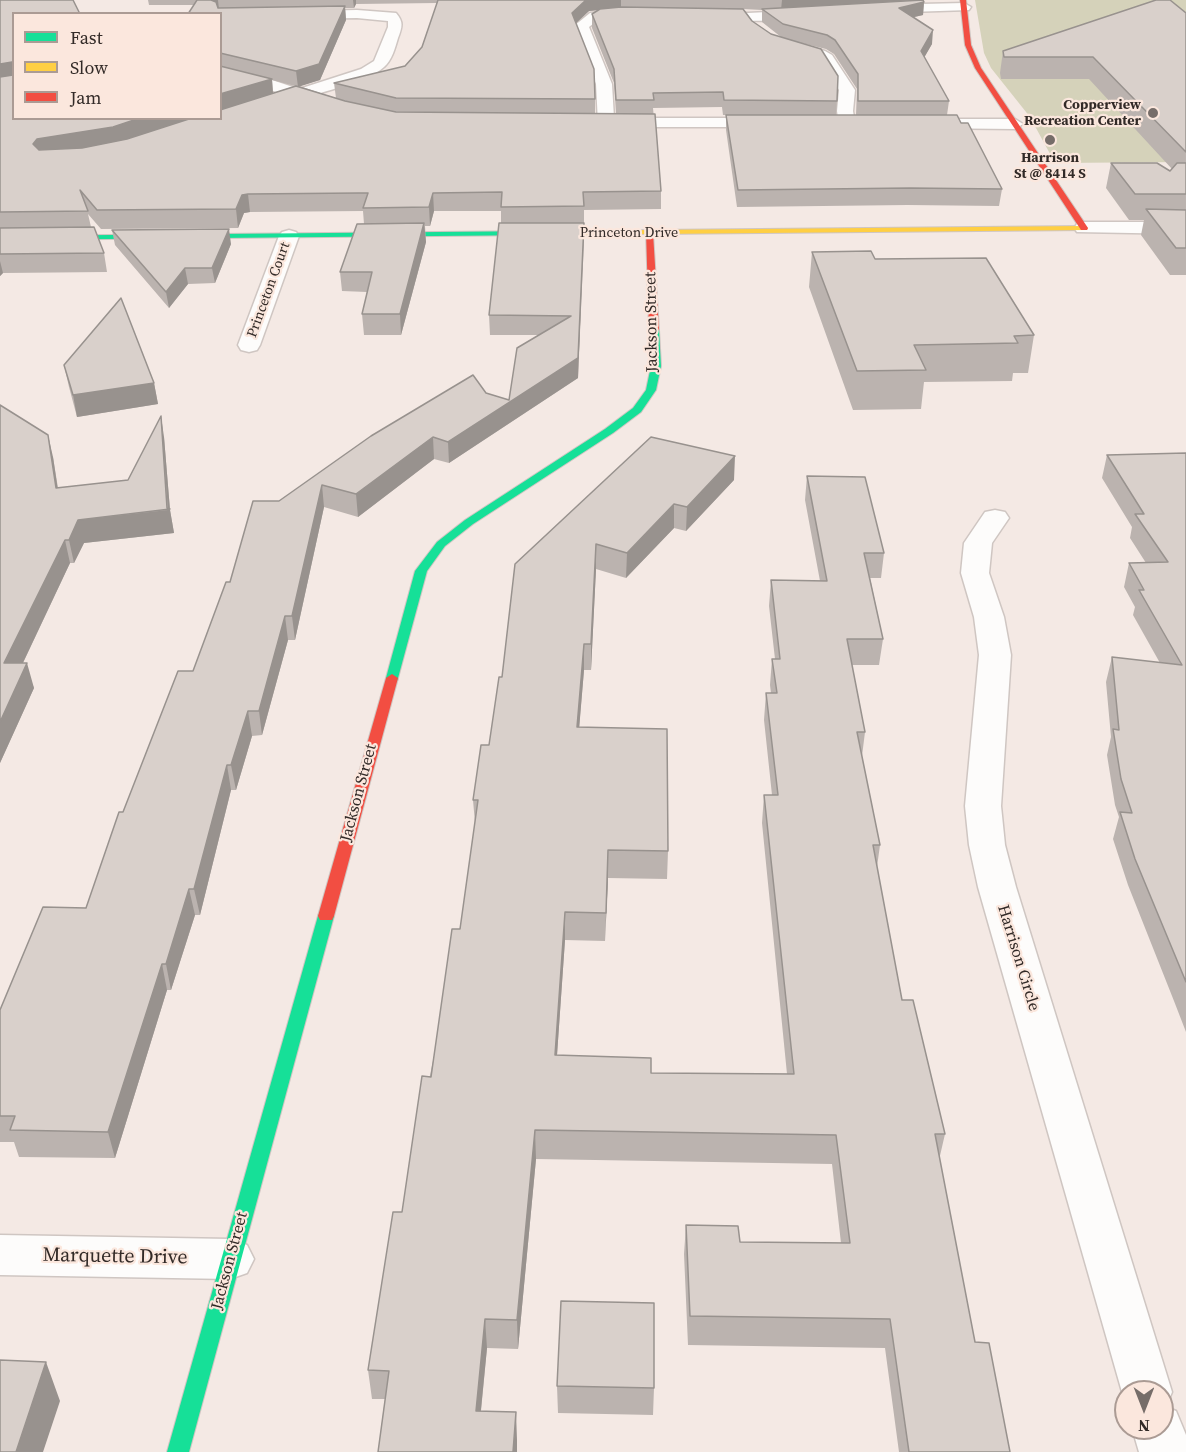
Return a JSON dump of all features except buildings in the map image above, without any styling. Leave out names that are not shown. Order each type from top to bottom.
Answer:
[{"type":"street","points":[[868,10],[964,4],[970,51],[987,83],[1084,228]]},
{"type":"street","points":[[686,14],[748,17],[824,13]]},
{"type":"street","points":[[222,16],[357,14],[391,16],[395,21],[385,55],[379,64],[366,72],[268,105]]},
{"type":"street","points":[[653,14],[595,16],[581,26],[588,38],[604,84],[600,123],[789,123]]},
{"type":"street","points":[[748,17],[762,33],[776,43],[820,54],[827,58],[847,90],[841,124],[865,124]]},
{"type":"street","points":[[222,74],[260,81],[347,111]]},
{"type":"street","points":[[912,124],[1015,124]]},
{"type":"street","name":"Princeton Drive","points":[[0,238],[1186,228]]},
{"type":"street","name":"Jackson Street","points":[[178,1452],[422,571],[441,544],[469,522],[609,431],[637,410],[651,390],[656,366],[649,233]]},
{"type":"street","name":"Princeton Court","points":[[249,345],[289,236]]},
{"type":"street","name":"Harrison Circle","points":[[995,518],[978,543],[975,573],[989,617],[996,655],[983,806],[987,845],[996,886],[1143,1380]]},
{"type":"street","name":"Marquette Drive","points":[[0,1255],[230,1259]]},
{"type":"shaded area","points":[[975,0],[1186,0],[1186,162],[1055,163],[1030,117],[991,68],[984,53]]},
{"type":"traffic: fast","points":[[0,238],[544,233]]},
{"type":"traffic: fast","points":[[392,678],[421,571],[441,544],[469,522],[609,431],[637,410],[651,390],[656,366],[654,330]]},
{"type":"traffic: fast","points":[[178,1452],[326,916]]},
{"type":"traffic: slow","points":[[544,233],[1084,228]]},
{"type":"traffic: jam","points":[[963,0],[968,45],[978,68],[1084,228]]},
{"type":"traffic: jam","points":[[649,233],[654,330]]},
{"type":"traffic: jam","points":[[326,916],[392,678]]},
{"type":"place","name":"Copperview Recreation Center","points":[[1153,113]]},
{"type":"place","name":"Harrison St @ 8414 S","points":[[1050,140]]}]
